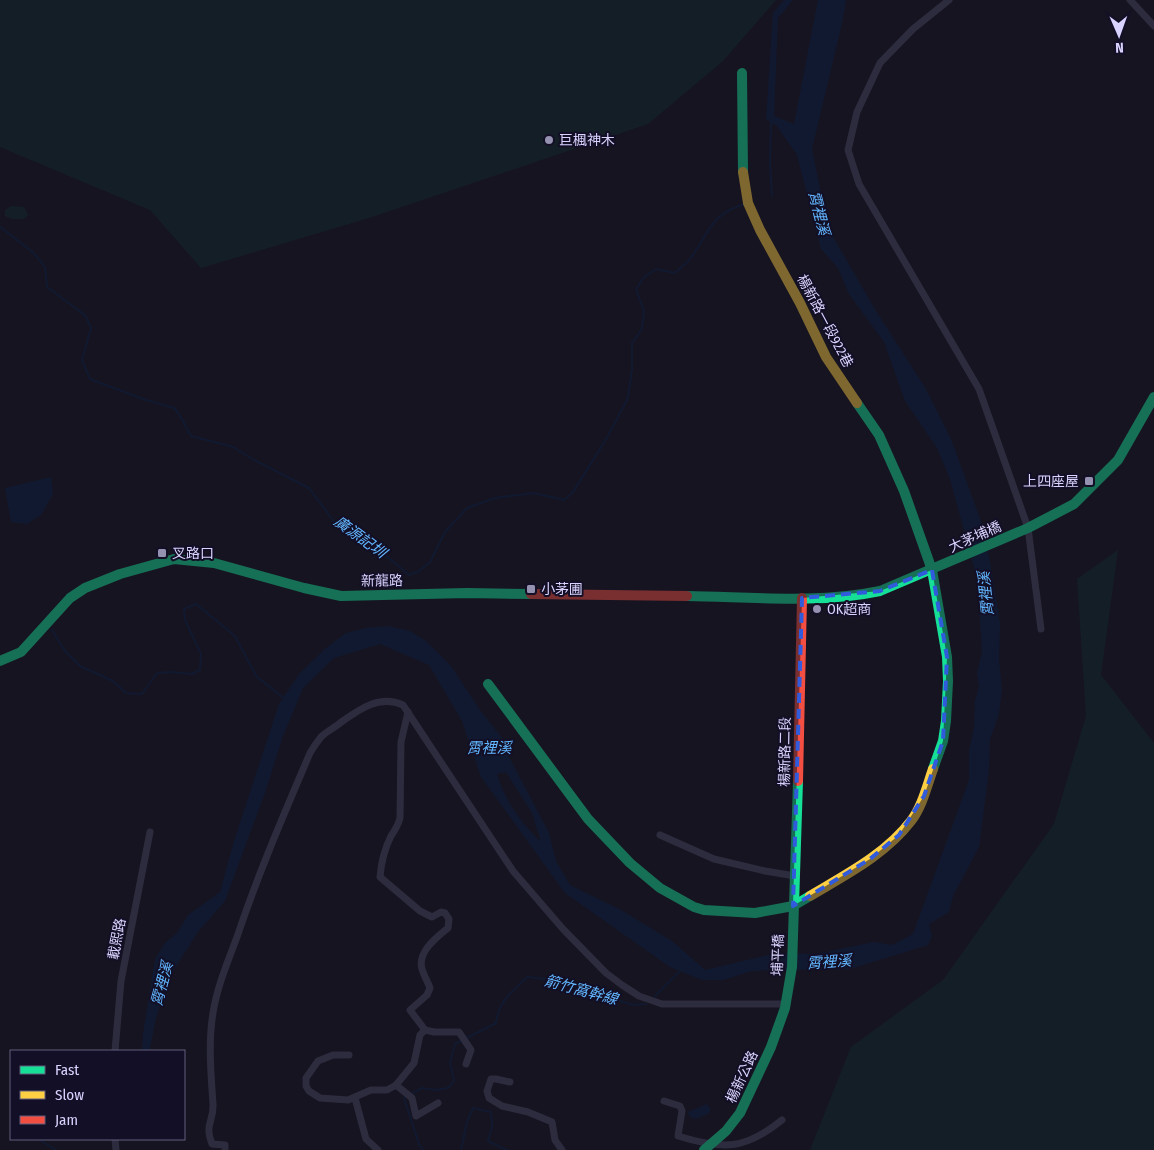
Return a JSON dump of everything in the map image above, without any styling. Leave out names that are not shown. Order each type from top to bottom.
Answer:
[{"type":"street","points":[[950,0],[913,29],[880,63],[857,112],[848,150],[859,184],[979,389],[1028,528],[1041,629]]},
{"type":"street","points":[[1130,0],[1154,26]]},
{"type":"street","name":"楊新路一段922巷","points":[[488,684],[588,819],[630,862],[660,888],[694,907],[704,910],[756,914],[793,906],[870,859],[899,835],[912,820],[924,796],[943,741],[947,701],[946,658],[932,570],[904,491],[879,435],[826,357],[800,303],[760,230],[748,202],[743,178],[742,73]]},
{"type":"street","name":"大茅埔橋","points":[[802,598],[856,596],[880,591],[1028,528],[1074,504],[1118,460],[1154,397]]},
{"type":"street","name":"新龍路","points":[[0,661],[21,652],[70,598],[85,588],[120,574],[174,559],[214,562],[304,588],[341,596],[466,594],[802,598]]},
{"type":"street","name":"楊新路二段","points":[[793,906],[798,794],[802,598]]},
{"type":"street","points":[[225,1150],[225,1145],[212,1144],[208,1133],[208,1124],[213,1112],[210,1051],[213,1013],[219,986],[254,886],[310,753],[322,736],[368,705],[394,701],[403,705],[513,872],[563,929],[606,973],[622,986],[639,996],[662,1004],[787,1004]]},
{"type":"street","points":[[408,712],[401,742],[400,818],[398,828],[391,836],[384,855],[380,877],[420,911],[432,917],[441,912],[445,913],[450,919],[448,928],[432,940],[422,957],[421,968],[430,988],[426,995],[410,1010],[425,1030],[458,1032],[471,1050],[466,1064]]},
{"type":"street","name":"載熙路","points":[[115,1050],[121,981],[150,832]]},
{"type":"street","points":[[660,835],[714,859],[794,876]]},
{"type":"street","name":"埔平橋","points":[[787,1004],[792,967],[793,906]]},
{"type":"street","name":"楊新公路","points":[[708,1147],[730,1126],[745,1103],[773,1041],[787,1004]]},
{"type":"street","points":[[349,1055],[334,1055],[318,1060],[306,1078],[306,1086],[311,1093],[320,1098],[348,1100],[371,1090],[387,1090],[396,1085],[414,1063],[420,1035],[425,1030]]},
{"type":"street","points":[[510,1082],[491,1079],[487,1091],[489,1098],[502,1106],[528,1112],[552,1122],[555,1140],[562,1150]]},
{"type":"street","points":[[396,1085],[412,1098],[416,1116],[438,1103]]},
{"type":"street","points":[[355,1098],[366,1139],[378,1150]]},
{"type":"street","points":[[664,1101],[680,1106],[682,1111],[678,1136],[708,1147],[734,1146],[761,1135],[782,1120]]},
{"type":"highlighted area","points":[[932,570],[947,657],[943,741],[924,796],[899,835],[870,859],[793,906],[802,598],[880,591]]},
{"type":"green space","points":[[0,0],[776,0],[723,61],[648,124],[372,217],[201,268],[150,210],[0,147]]},
{"type":"green space","points":[[11,206],[24,207],[28,215],[24,219],[12,219],[5,216],[5,210]]},
{"type":"green space","points":[[1118,550],[1101,675],[1154,743],[1154,1150],[810,1150],[851,1047],[943,980],[1054,824],[1086,716],[1077,579]]},
{"type":"water","name":"霄裡溪","points":[[784,0],[793,0],[778,18],[774,116],[794,124],[818,0],[846,0],[812,149],[828,228],[876,311],[926,389],[951,439],[985,532],[1000,624],[999,660],[1002,689],[999,714],[990,739],[989,770],[979,847],[953,896],[949,912],[929,924],[932,936],[928,945],[850,969],[776,969],[748,972],[724,980],[702,980],[670,967],[565,893],[481,777],[462,721],[429,665],[380,644],[334,658],[303,688],[283,736],[266,790],[225,901],[198,932],[171,974],[156,1018],[150,1048],[151,1050],[142,1050],[155,959],[165,943],[177,933],[188,915],[220,892],[234,841],[279,704],[299,674],[326,648],[346,633],[366,628],[388,626],[410,631],[426,641],[451,666],[480,710],[510,748],[506,751],[549,833],[556,861],[570,885],[621,910],[672,941],[705,970],[777,953],[816,954],[874,942],[892,945],[913,934],[969,780],[969,751],[974,727],[975,700],[979,687],[977,673],[982,652],[978,582],[950,479],[937,448],[905,401],[884,342],[849,294],[838,268],[821,249],[797,155],[776,125],[766,120],[773,13]],"holes":[[[506,772],[532,813],[541,842],[514,811],[504,793],[497,774]]]},
{"type":"water","points":[[51,477],[53,494],[41,515],[27,524],[11,522],[5,488]]},
{"type":"water","points":[[707,1104],[710,1108],[710,1113],[696,1119],[690,1117],[688,1112]]},
{"type":"waterway","name":"廣源記圳","points":[[772,196],[770,162],[771,122],[773,123]]},
{"type":"waterway","name":"廣源記圳","points":[[0,227],[34,253],[45,267],[47,287],[85,315],[91,328],[82,360],[90,379],[143,399],[174,408],[191,436],[233,447],[309,488],[335,523],[365,538],[409,575],[419,571],[430,562],[445,532],[467,508],[495,498],[534,493],[564,500],[573,492],[608,436],[628,398],[632,369],[632,343],[642,329],[644,311],[636,290],[643,278],[656,269],[675,273],[690,259],[717,219],[733,208],[745,204]]},
{"type":"waterway","points":[[52,630],[65,651],[80,666],[113,681],[126,693],[142,694],[157,673],[192,674],[200,670],[201,654],[185,620],[184,609],[196,604],[235,636],[256,676],[285,699]]},
{"type":"waterway","name":"箭竹窩幹線","points":[[655,996],[681,970]]},
{"type":"waterway","name":"箭竹窩幹線","points":[[410,1095],[422,1088],[435,1090],[448,1088],[454,1081],[450,1062],[455,1044],[496,1023],[503,1003],[527,977],[555,980],[633,1005],[646,1004]]},
{"type":"waterway","name":"箭竹窩幹線","points":[[405,1097],[419,1144],[423,1150]]},
{"type":"waterway","name":"箭竹窩幹線","points":[[461,1150],[467,1122],[473,1108],[491,1112],[492,1127],[488,1141],[506,1150]]},
{"type":"waterway","points":[[40,1140],[56,1150]]},
{"type":"traffic: fast","points":[[742,73],[743,172]]},
{"type":"traffic: fast","points":[[687,596],[809,599],[880,591],[1028,528],[1074,504],[1118,460],[1154,397]]},
{"type":"traffic: fast","points":[[857,403],[879,435],[904,491],[932,570],[947,657],[948,681],[943,741],[933,769]]},
{"type":"traffic: fast","points":[[0,661],[21,652],[70,598],[85,588],[120,574],[174,559],[214,563],[304,588],[341,596],[467,593],[531,594]]},
{"type":"traffic: fast","points":[[488,684],[588,819],[630,863],[660,888],[694,907],[704,910],[755,913],[793,906],[810,896]]},
{"type":"traffic: fast","points":[[704,1150],[726,1131],[740,1113],[771,1047],[785,1008],[792,967],[798,781]]},
{"type":"traffic: slow","points":[[743,172],[748,203],[760,230],[800,303],[826,357],[857,403]]},
{"type":"traffic: slow","points":[[810,896],[864,863],[901,833],[918,809],[933,769]]},
{"type":"traffic: jam","points":[[531,594],[687,596]]},
{"type":"traffic: jam","points":[[798,781],[802,598]]},
{"type":"place","name":"巨楓神木","points":[[549,140]]},
{"type":"place","name":"上四座屋","points":[[1089,481]]},
{"type":"place","name":"叉路口","points":[[162,553]]},
{"type":"place","name":"小茅圃","points":[[531,589]]},
{"type":"place","name":"OK超商","points":[[817,609]]}]
